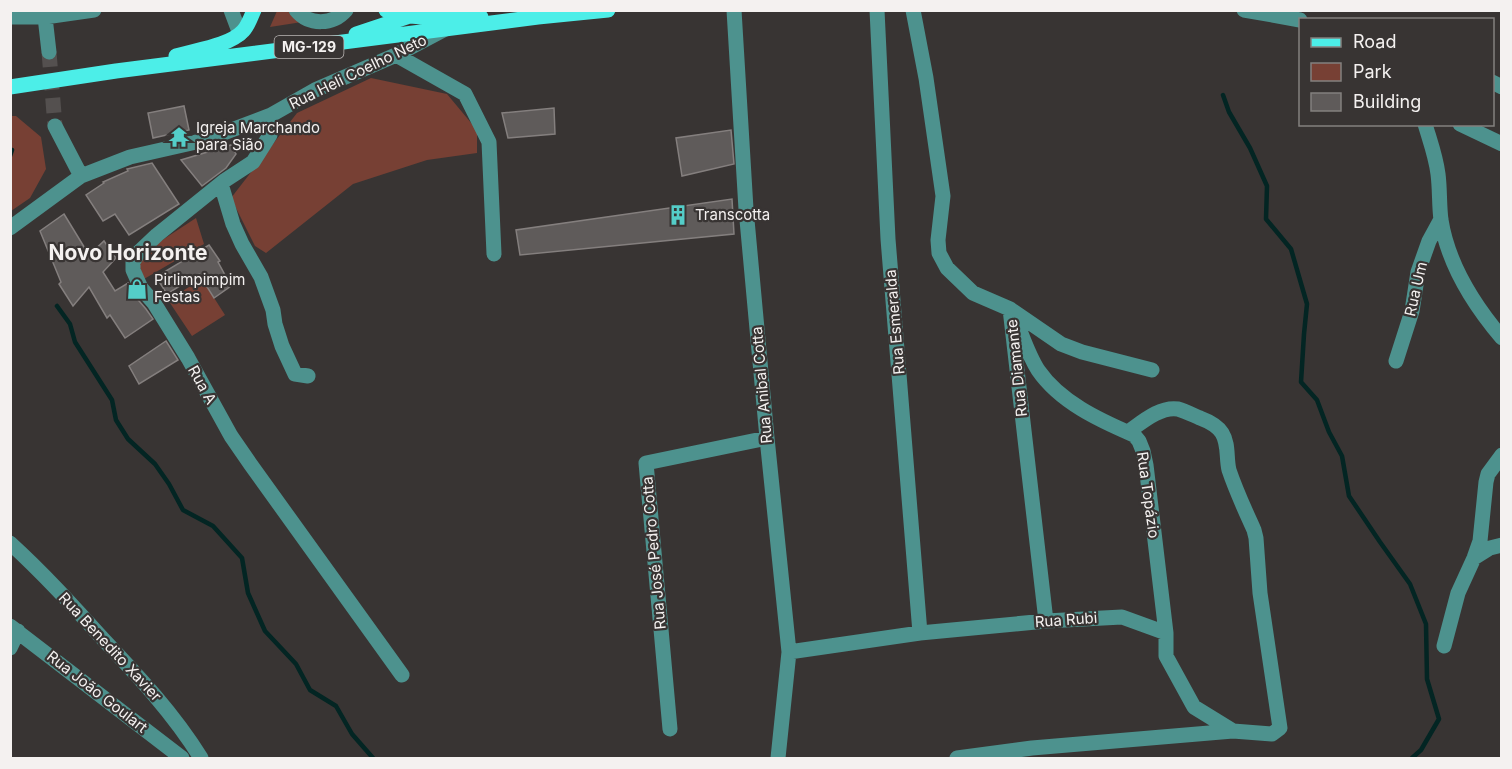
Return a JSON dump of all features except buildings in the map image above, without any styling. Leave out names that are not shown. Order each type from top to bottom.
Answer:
[{"type":"main road","points":[[116,71],[222,44],[245,29],[254,10]]},
{"type":"main road","points":[[386,10],[392,14],[410,16],[538,17]]},
{"type":"main road","name":"MG-129","points":[[10,87],[116,71],[608,10]]},
{"type":"main road","points":[[331,44],[348,36],[410,16]]},
{"type":"street","points":[[10,17],[45,17],[94,10]]},
{"type":"street","points":[[231,10],[240,34]]},
{"type":"street","points":[[296,10],[310,20],[322,22],[333,20],[344,14],[346,10]]},
{"type":"street","name":"Rua Anibal Cotta","points":[[734,10],[746,209],[789,652],[778,759]]},
{"type":"street","name":"Rua Esmeralda","points":[[876,10],[888,238],[920,633]]},
{"type":"street","name":"Rua Diamante","points":[[913,10],[926,78],[943,196],[938,240],[939,253],[948,268],[973,292],[1010,309],[1046,621]]},
{"type":"street","points":[[1244,10],[1299,20]]},
{"type":"street","points":[[45,17],[49,51]]},
{"type":"street","name":"Rua Heli Coelho Neto","points":[[10,228],[81,176],[130,157],[206,140],[271,115],[315,90],[396,55],[446,29]]},
{"type":"street","points":[[396,55],[465,94],[489,142],[494,254]]},
{"type":"street","name":"Rua A","points":[[271,115],[270,135],[253,162],[221,184],[142,248],[135,256],[134,270],[141,288],[154,303],[250,465],[402,675]]},
{"type":"street","points":[[55,126],[81,176]]},
{"type":"street","points":[[1426,126],[1437,170],[1441,219],[1449,248],[1468,291],[1502,338]]},
{"type":"street","points":[[1464,126],[1502,144]]},
{"type":"street","points":[[221,184],[233,224],[261,277],[288,359],[295,374],[308,376]]},
{"type":"street","name":"Rua Um","points":[[1396,361],[1412,310],[1418,272],[1429,241],[1441,219]]},
{"type":"street","points":[[1010,309],[1061,344],[1082,352],[1152,370]]},
{"type":"street","name":"Rua Topázio","points":[[1010,309],[1037,368],[1047,382],[1071,403],[1134,435],[1139,441],[1146,465],[1166,633]]},
{"type":"street","points":[[957,758],[1032,748],[1233,731],[1272,734],[1280,728],[1260,593],[1256,538],[1236,489],[1227,460],[1223,434],[1208,421],[1178,409],[1160,412],[1128,432]]},
{"type":"street","name":"Rua José Pedro Cotta","points":[[669,729],[646,463],[767,438]]},
{"type":"street","points":[[1444,646],[1458,593],[1474,558],[1482,531],[1488,474],[1502,455]]},
{"type":"street","name":"Rua Benedito Xavier","points":[[10,543],[156,696],[201,759]]},
{"type":"street","points":[[1474,558],[1490,548],[1502,545]]},
{"type":"street","name":"Rua Rubi","points":[[789,652],[920,633],[1046,621],[1122,617],[1166,633]]},
{"type":"street","points":[[10,648],[14,628]]},
{"type":"street","name":"Rua João Goulart","points":[[14,628],[182,759]]},
{"type":"street","points":[[1166,633],[1166,656],[1194,707],[1233,731]]},
{"type":"green space","points":[[277,11],[292,11],[302,22],[270,27]]},
{"type":"green space","points":[[371,78],[447,94],[477,130],[477,153],[427,160],[353,184],[266,253],[255,246],[231,198],[297,113]]},
{"type":"green space","points":[[11,116],[16,116],[41,137],[46,169],[30,198],[11,211]]},
{"type":"green space","points":[[196,218],[204,244],[144,279],[139,265],[144,252]]},
{"type":"green space","points":[[202,279],[225,315],[192,336],[168,300]]},
{"type":"waterway","points":[[1223,95],[1229,112],[1250,148],[1267,186],[1266,219],[1291,249],[1307,304],[1301,382],[1317,400],[1329,432],[1342,456],[1349,496],[1410,584],[1426,624],[1427,679],[1439,719],[1421,750],[1412,758]]},
{"type":"waterway","points":[[10,156],[12,150]]},
{"type":"waterway","points":[[57,306],[70,324],[75,342],[112,400],[116,420],[128,439],[155,464],[183,510],[213,526],[242,558],[248,593],[265,631],[296,664],[310,690],[336,706],[352,734],[373,758]]},
{"type":"tunnel","points":[[49,52],[55,126]]},
{"type":"place","name":"Igreja Marchando para Sião","points":[[179,137]]},
{"type":"place","name":"Transcotta","points":[[678,215]]},
{"type":"place","name":"Pirlimpimpim Festas","points":[[137,289]]},
{"type":"district","name":"Novo Horizonte","points":[[128,253]]}]
